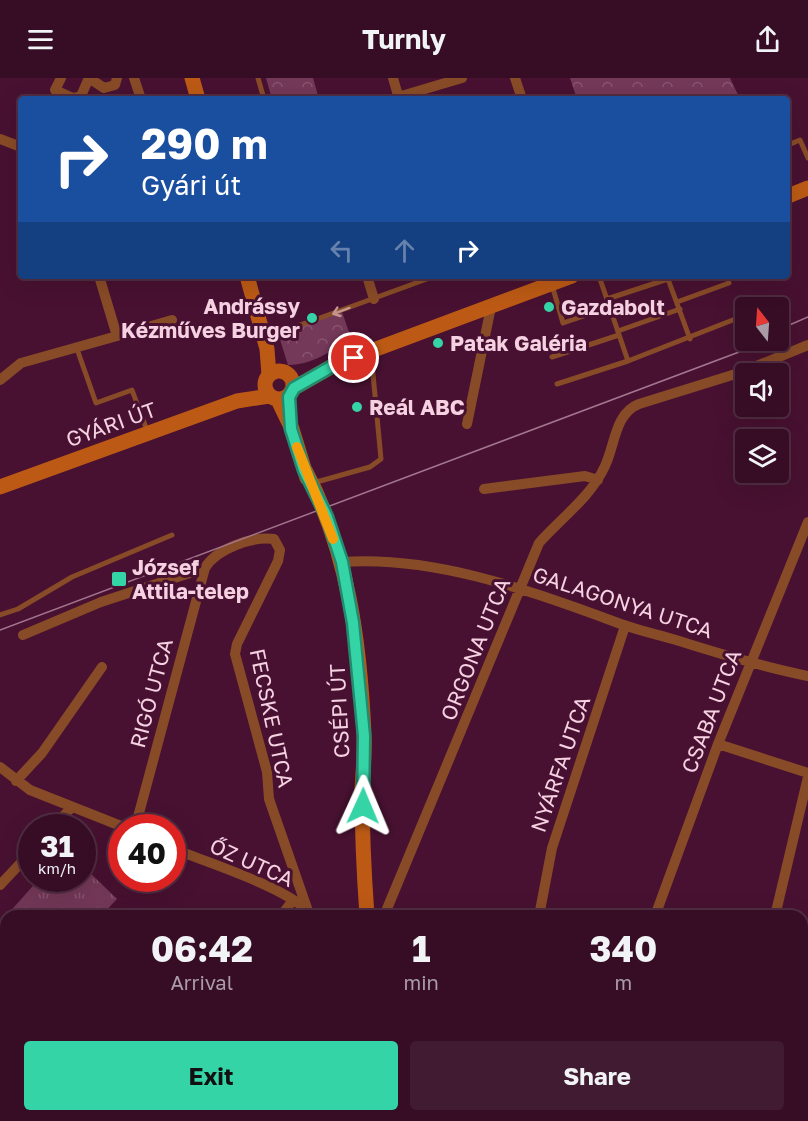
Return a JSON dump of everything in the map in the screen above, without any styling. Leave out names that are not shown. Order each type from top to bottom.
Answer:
[{"type":"street","points":[[61,78],[55,90],[68,96]]},
{"type":"street","points":[[81,96],[115,85],[117,78]]},
{"type":"street","points":[[134,78],[140,96]]},
{"type":"street","points":[[192,78],[197,96]]},
{"type":"street","points":[[393,78],[398,96]]},
{"type":"street","points":[[405,96],[462,78]]},
{"type":"street","points":[[515,78],[521,96]]},
{"type":"street","points":[[81,96],[88,79],[104,88]]},
{"type":"street","points":[[0,139],[18,146]]},
{"type":"street","points":[[790,195],[808,188]]},
{"type":"street","points":[[100,279],[117,336]]},
{"type":"street","name":"CSÉPI ÚT","points":[[248,279],[319,519],[334,542],[342,562],[353,623],[364,736],[363,864],[367,910]]},
{"type":"street","points":[[368,279],[374,299]]},
{"type":"street","name":"GYÁRI ÚT","points":[[0,487],[564,279]]},
{"type":"street","points":[[467,424],[491,307]]},
{"type":"street","points":[[0,380],[21,363],[77,349],[172,320]]},
{"type":"street","name":"ORGONA UTCA","points":[[386,910],[539,543],[585,497],[598,480],[625,412],[639,404],[742,372],[808,345]]},
{"type":"street","points":[[484,489],[585,476],[598,480]]},
{"type":"street","name":"CSABA UTCA","points":[[658,910],[718,744],[808,522]]},
{"type":"street","name":"FECSKE UTCA","points":[[205,568],[210,559],[253,540],[274,539],[280,550],[278,561],[237,644],[235,654],[267,772],[269,799],[309,910]]},
{"type":"street","name":"GALAGONYA UTCA","points":[[342,562],[407,564],[520,589],[625,626],[750,663],[808,676]]},
{"type":"street","points":[[23,635],[101,602],[205,568]]},
{"type":"street","name":"RIGÓ UTCA","points":[[139,814],[205,568]]},
{"type":"street","name":"NYÁRFA UTCA","points":[[540,910],[552,848],[625,626]]},
{"type":"street","points":[[16,781],[42,753],[102,667]]},
{"type":"street","points":[[718,744],[808,775],[776,910]]},
{"type":"street","points":[[0,768],[16,781],[71,807],[108,821]]},
{"type":"street","points":[[65,814],[71,807]]},
{"type":"street","name":"ŐZ UTCA","points":[[186,854],[263,885],[293,900],[305,910]]},
{"type":"street","points":[[0,885],[18,866]]},
{"type":"street","points":[[285,910],[293,900]]},
{"type":"lane","points":[[258,78],[263,96]]},
{"type":"lane","points":[[790,144],[800,140],[808,158]]},
{"type":"lane","points":[[266,343],[427,279]]},
{"type":"lane","points":[[600,279],[628,361]]},
{"type":"lane","points":[[608,299],[665,279]]},
{"type":"lane","points":[[668,279],[690,339]]},
{"type":"lane","points":[[677,302],[729,283]]},
{"type":"lane","points":[[552,284],[563,323],[610,307]]},
{"type":"lane","points":[[552,357],[680,309]]},
{"type":"lane","points":[[557,384],[690,339],[735,319]]},
{"type":"lane","points":[[77,349],[96,403],[132,390],[148,433]]},
{"type":"lane","points":[[308,476],[370,466],[381,459],[371,352]]},
{"type":"lane","points":[[0,615],[18,609],[81,572],[172,535]]},
{"type":"green space","points":[[266,78],[313,78],[318,96],[271,96]]},
{"type":"green space","points":[[570,78],[730,78],[739,96],[576,96]]},
{"type":"green space","points":[[341,309],[352,341],[306,363],[288,365],[277,330]]},
{"type":"green space","points":[[96,879],[117,899],[107,910],[11,910],[27,892],[96,892]]},
{"type":"tram line","points":[[789,325],[808,317]]},
{"type":"tram line","points":[[0,630],[742,351]]},
{"type":"slow traffic","points":[[297,447],[304,470],[327,517],[333,539]]},
{"type":"place","name":"Gazdabolt","points":[[549,307]]},
{"type":"place","name":"Andrássy Kézműves Burger","points":[[312,318]]},
{"type":"place","name":"Patak Galéria","points":[[438,343]]},
{"type":"place","name":"Reál ABC","points":[[357,407]]},
{"type":"place","name":"József Attila-telep","points":[[119,579]]},
{"type":"route","points":[[354,358],[336,364],[294,388],[289,397],[291,429],[304,470],[327,517],[342,562],[353,623],[362,697],[363,806]]}]
